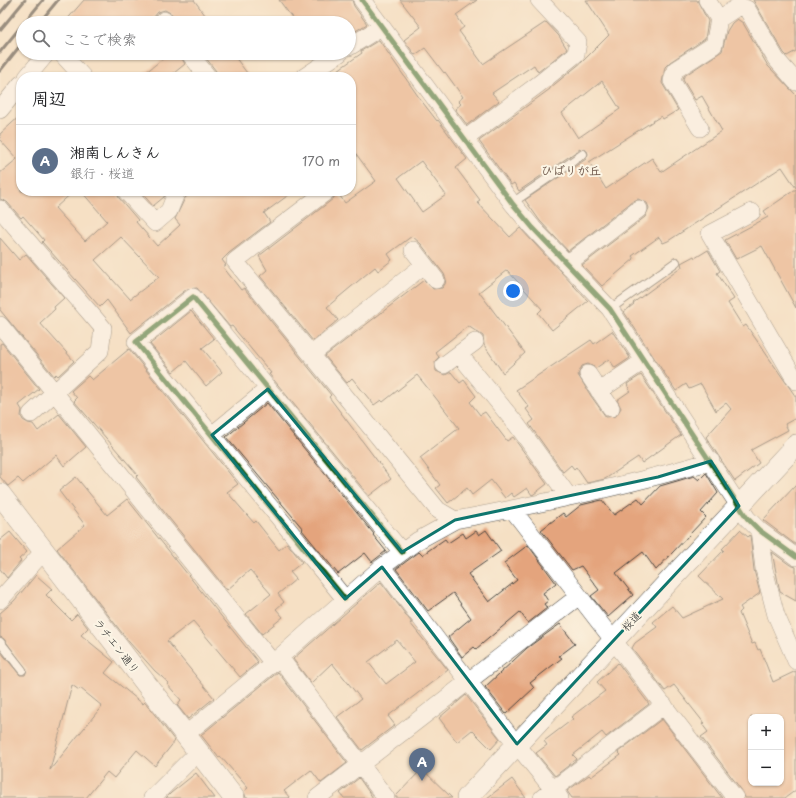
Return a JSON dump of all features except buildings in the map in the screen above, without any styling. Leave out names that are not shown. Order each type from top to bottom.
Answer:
[{"type":"street","points":[[362,0],[512,202],[533,228],[610,309],[747,518],[759,530],[796,557]]},
{"type":"street","points":[[464,138],[540,84],[576,54],[578,42],[539,0]]},
{"type":"street","points":[[700,128],[672,81],[675,70],[714,44],[719,19],[707,0]]},
{"type":"street","points":[[719,19],[739,6],[747,9],[776,58],[796,82]]},
{"type":"street","points":[[356,43],[381,27]]},
{"type":"street","points":[[31,72],[41,60]]},
{"type":"street","points":[[67,60],[78,72]]},
{"type":"street","points":[[195,60],[204,72]]},
{"type":"street","points":[[312,72],[330,60]]},
{"type":"street","points":[[0,110],[16,90]]},
{"type":"street","points":[[131,196],[155,223],[169,210],[175,196]]},
{"type":"street","points":[[320,196],[235,261],[438,510],[455,520]]},
{"type":"street","points":[[0,209],[103,328],[100,351],[31,414]]},
{"type":"street","points":[[567,264],[639,209]]},
{"type":"street","points":[[752,212],[710,234],[796,381]]},
{"type":"street","points":[[412,250],[436,280]]},
{"type":"street","points":[[312,354],[424,265]]},
{"type":"street","points":[[345,599],[136,342],[193,297],[402,552]]},
{"type":"street","points":[[0,325],[54,393],[276,660],[386,798]]},
{"type":"street","points":[[444,365],[475,342]]},
{"type":"street","points":[[459,354],[517,425],[569,497]]},
{"type":"street","points":[[599,392],[644,360]]},
{"type":"street","points":[[588,374],[611,408]]},
{"type":"street","points":[[212,435],[268,389]]},
{"type":"street","name":"桜道","points":[[467,798],[796,445]]},
{"type":"street","points":[[186,735],[276,660],[382,567],[416,541],[455,520],[658,477],[711,461]]},
{"type":"street","name":"ラチエン通り","points":[[0,494],[234,798]]},
{"type":"street","points":[[512,509],[735,798]]},
{"type":"street","points":[[759,530],[764,569],[776,615],[796,661]]},
{"type":"street","points":[[0,600],[44,551]]},
{"type":"street","points":[[382,567],[517,744],[551,795],[664,705]]},
{"type":"street","points":[[317,798],[579,596]]},
{"type":"street","points":[[152,798],[198,752]]},
{"type":"lane","points":[[512,202],[583,154]]},
{"type":"lane","points":[[610,309],[676,262]]},
{"type":"lane","points":[[0,642],[22,670]]},
{"type":"highlighted area","points":[[268,389],[402,552],[455,520],[658,477],[711,461],[739,506],[517,744],[382,567],[345,599],[212,435]]},
{"type":"railway","points":[[0,13],[11,0]]},
{"type":"railway","points":[[0,30],[25,0]]},
{"type":"railway","points":[[30,16],[43,0]]},
{"type":"railway","points":[[45,16],[58,0]]},
{"type":"railway","points":[[0,52],[16,33]]},
{"type":"railway","points":[[0,71],[16,51]]},
{"type":"cycle path","points":[[362,0],[512,203],[533,228],[610,309],[747,518],[759,530],[796,557]]},
{"type":"cycle path","points":[[345,599],[136,342],[193,297],[402,552]]},
{"type":"place","name":"湘南しんきん","points":[[422,781]]},
{"type":"district","name":"ひばりが丘","points":[[571,170]]}]
